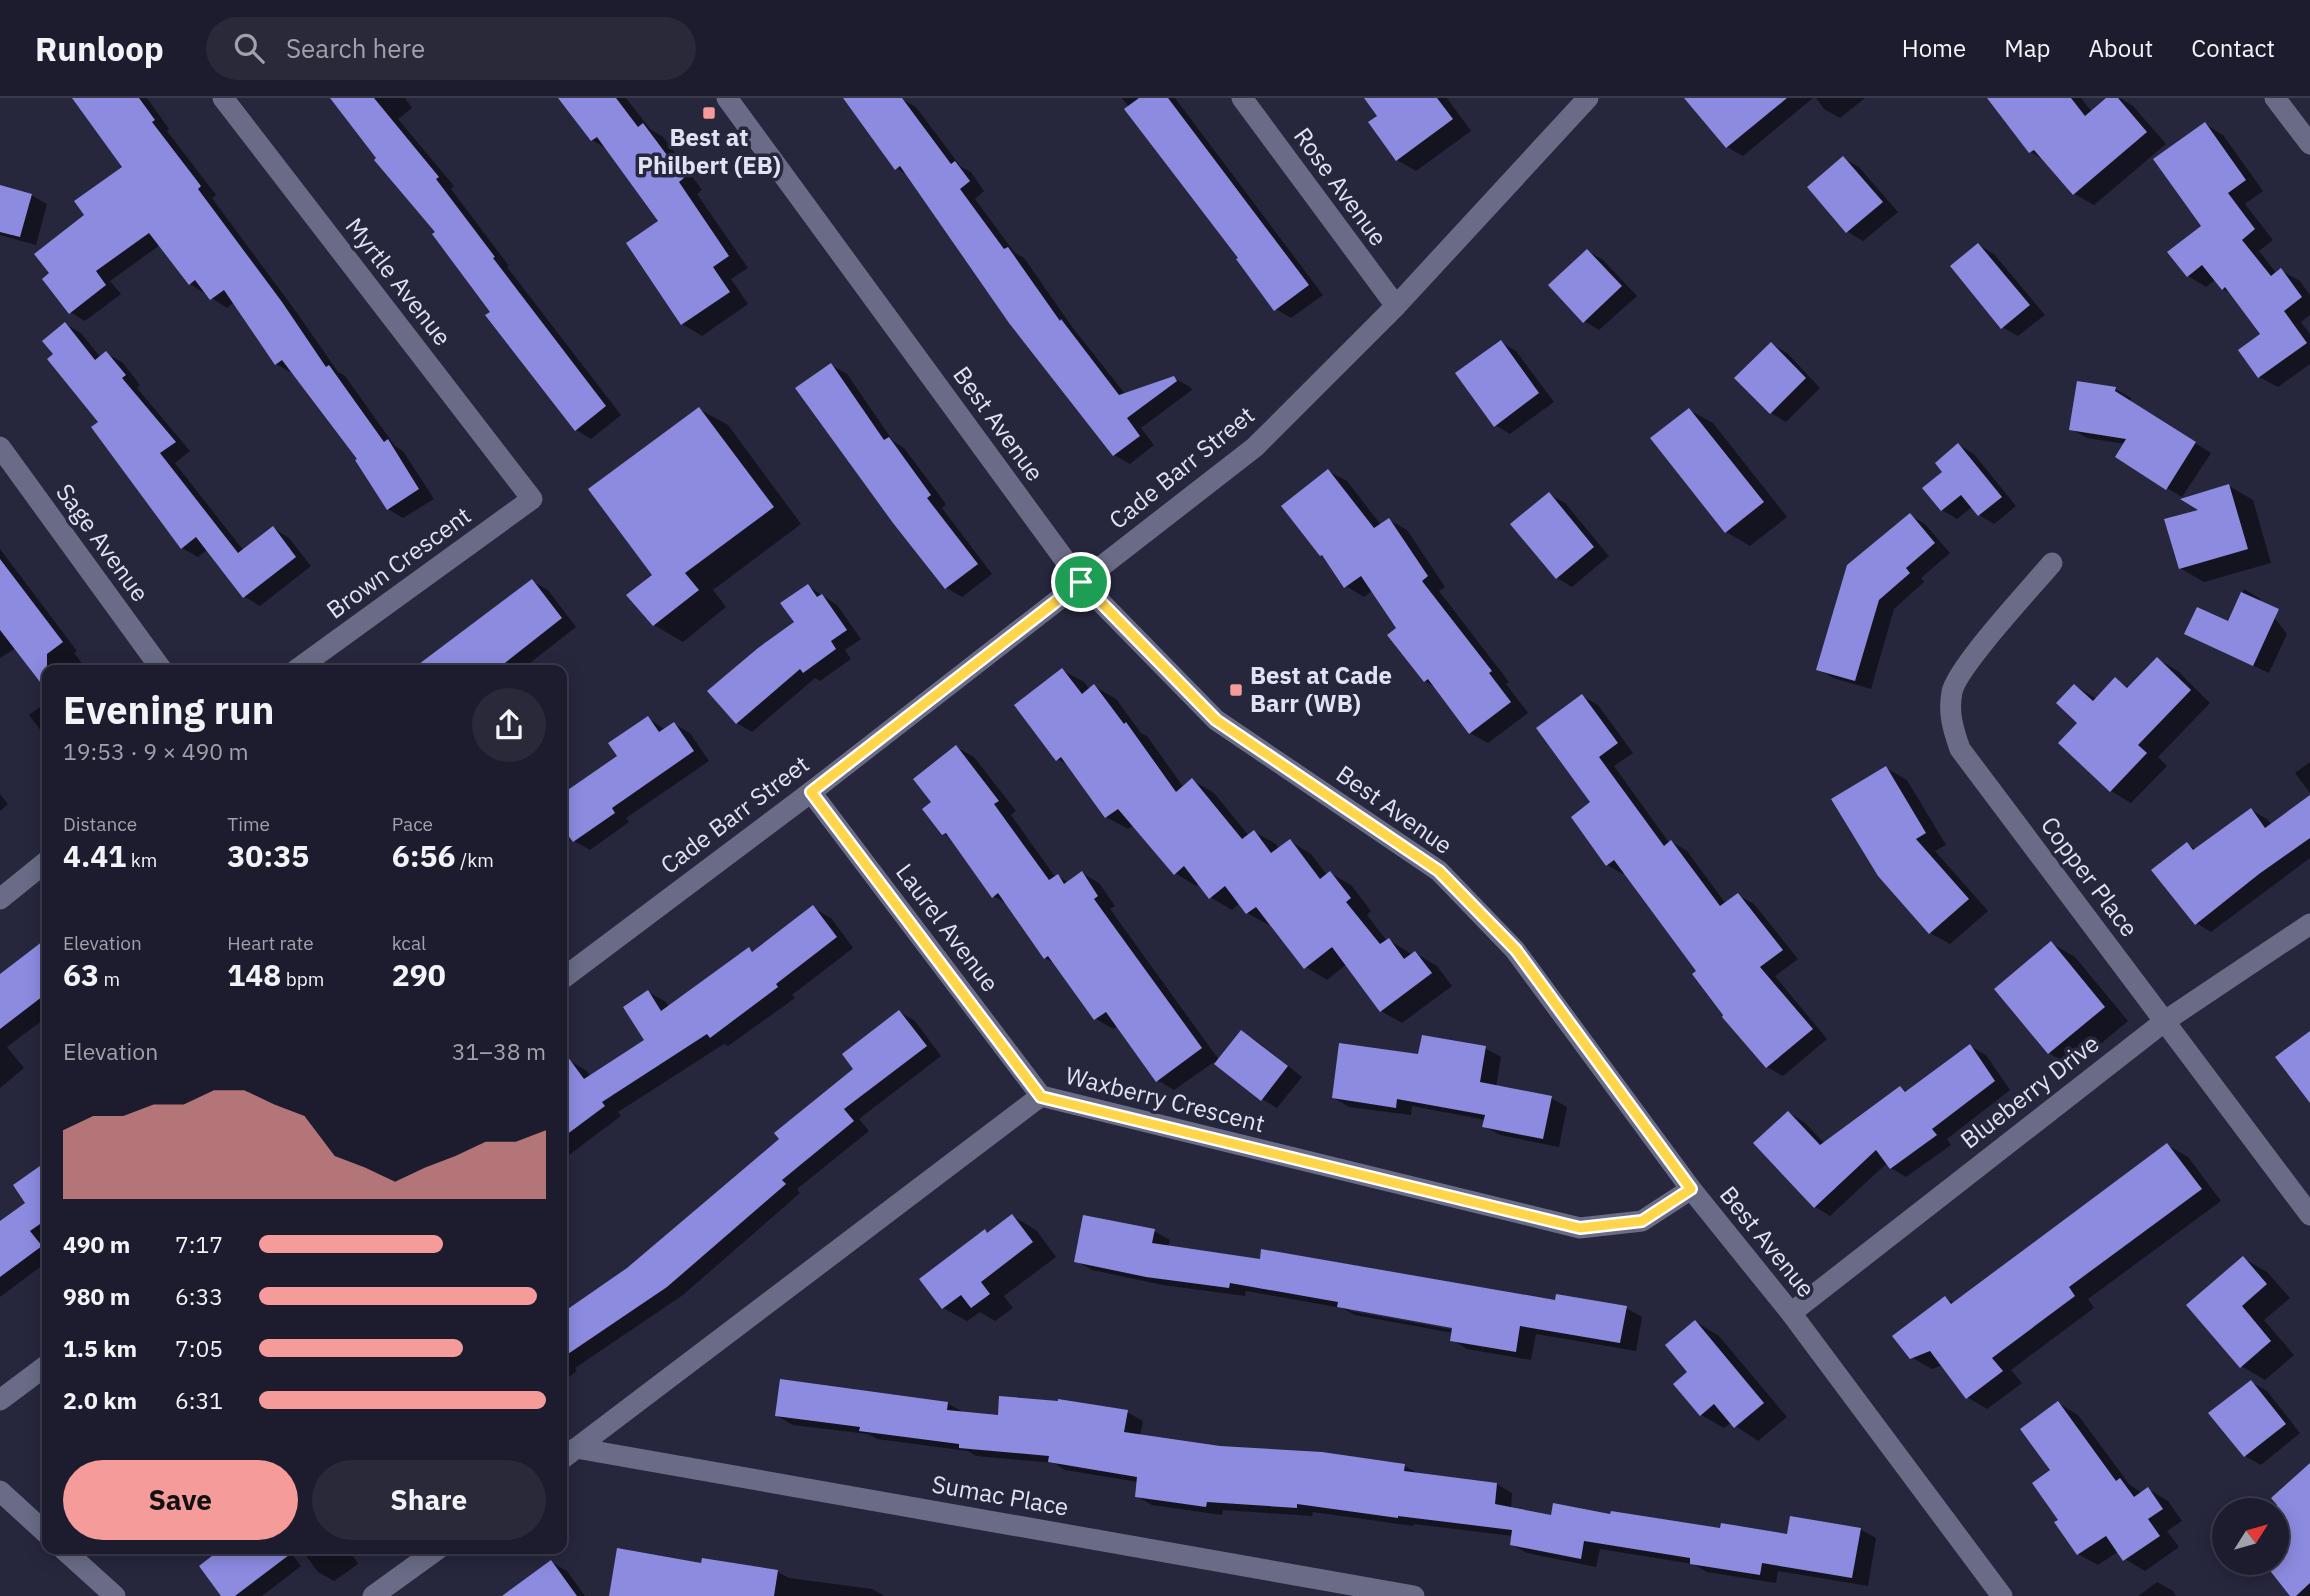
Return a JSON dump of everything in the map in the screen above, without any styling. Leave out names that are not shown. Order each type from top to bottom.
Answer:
[{"type":"street","name":"Myrtle Avenue","points":[[223,98],[532,499]]},
{"type":"street","name":"Best Avenue","points":[[727,98],[1081,582],[1216,720],[1439,871],[1516,950],[1691,1189],[1791,1313],[2002,1596]]},
{"type":"street","name":"Rose Avenue","points":[[1242,98],[1396,306]]},
{"type":"street","name":"Cade Barr Street","points":[[567,975],[811,792],[1255,447],[1396,306],[1588,98]]},
{"type":"street","points":[[2275,98],[2310,144]]},
{"type":"street","name":"Sage Avenue","points":[[0,447],[158,665]]},
{"type":"street","name":"Brown Crescent","points":[[303,665],[532,499]]},
{"type":"street","name":"Copper Place","points":[[2052,563],[1969,662],[1952,688],[1949,717],[1960,749],[2310,1215]]},
{"type":"street","name":"Laurel Avenue","points":[[811,792],[1041,1097]]},
{"type":"street","points":[[0,899],[42,866]]},
{"type":"street","name":"Blueberry Drive","points":[[1791,1313],[2165,1021],[2310,924]]},
{"type":"street","name":"Waxberry Crescent","points":[[569,1453],[1041,1097],[1580,1228],[1642,1221],[1691,1189]]},
{"type":"street","points":[[0,1400],[42,1369]]},
{"type":"street","name":"Sumac Place","points":[[569,1453],[1414,1596]]},
{"type":"street","points":[[0,1491],[42,1529]]},
{"type":"street","points":[[68,1554],[114,1596]]},
{"type":"street","points":[[373,1596],[431,1554]]},
{"type":"building","points":[[72,98],[139,98],[155,120],[152,122],[201,186],[198,189],[282,302],[326,367],[329,365],[384,442],[388,439],[419,489],[387,510],[355,460],[357,459],[282,360],[275,365],[224,290],[210,300],[195,280],[189,285],[149,233],[96,271],[106,285],[69,314],[42,279],[49,273],[34,254],[84,215],[74,201],[122,167]]},
{"type":"building","points":[[330,98],[374,98],[439,177],[436,179],[495,257],[493,258],[606,406],[575,431],[485,315],[490,312],[432,234],[435,232],[374,160],[376,158]]},
{"type":"building","points":[[558,98],[616,98],[638,127],[643,123],[684,178],[679,182],[729,256],[713,267],[730,292],[681,325],[626,243],[658,221],[597,137],[591,141]]},
{"type":"building","points":[[843,98],[902,98],[951,164],[955,161],[970,181],[960,189],[1004,249],[1008,247],[1060,321],[1061,319],[1119,395],[1174,376],[1177,381],[1127,418],[1140,436],[1113,456],[1009,323],[900,166],[895,170]]},
{"type":"building","points":[[1139,98],[1168,98],[1309,285],[1274,311],[1236,259],[1238,258],[1124,109]]},
{"type":"building","points":[[1364,98],[1437,98],[1453,119],[1396,161],[1368,122],[1377,116]]},
{"type":"building","points":[[1684,98],[1787,98],[1726,148]]},
{"type":"building","points":[[1987,98],[2071,98],[2085,116],[2106,98],[2118,98],[2147,132],[2073,195],[2034,150],[2029,153]]},
{"type":"building","points":[[2205,122],[2246,180],[2228,193],[2255,229],[2242,240],[2271,276],[2281,268],[2302,297],[2284,311],[2307,343],[2258,378],[2238,350],[2260,334],[2225,287],[2222,290],[2202,265],[2187,277],[2167,252],[2201,226],[2153,159]]},
{"type":"building","points":[[1843,156],[1883,202],[1846,233],[1807,187]]},
{"type":"building","points":[[0,185],[32,194],[20,237],[0,232]]},
{"type":"building","points":[[1978,243],[2030,305],[2001,329],[1950,266]]},
{"type":"building","points":[[1587,249],[1622,286],[1583,323],[1548,285]]},
{"type":"building","points":[[65,322],[95,360],[106,351],[126,375],[122,378],[176,442],[160,453],[238,553],[273,526],[296,557],[243,598],[196,537],[181,549],[91,427],[98,422],[47,359],[53,354],[42,341]]},
{"type":"building","points":[[1501,340],[1539,393],[1494,427],[1455,373]]},
{"type":"building","points":[[1771,342],[1806,378],[1770,414],[1734,378]]},
{"type":"building","points":[[831,363],[884,440],[889,437],[931,495],[927,498],[978,564],[945,589],[893,523],[795,388]]},
{"type":"building","points":[[2077,381],[2116,387],[2115,391],[2196,442],[2166,490],[2115,457],[2126,439],[2069,430]]},
{"type":"building","points":[[699,407],[774,507],[685,573],[699,590],[653,626],[626,595],[652,575],[588,489]]},
{"type":"building","points":[[1689,408],[1764,502],[1725,533],[1650,438]]},
{"type":"building","points":[[1958,443],[2002,497],[1978,516],[1961,495],[1941,511],[1922,488],[1942,472],[1935,463]]},
{"type":"building","points":[[1328,469],[1374,528],[1389,518],[1428,576],[1422,581],[1492,671],[1489,673],[1511,702],[1469,734],[1428,679],[1424,682],[1387,635],[1396,628],[1361,576],[1344,588],[1322,555],[1320,556],[1281,506]]},
{"type":"building","points":[[2229,484],[2248,549],[2179,569],[2164,519],[2198,510],[2180,499]]},
{"type":"building","points":[[1549,492],[1594,547],[1556,579],[1510,524]]},
{"type":"building","points":[[1910,513],[1935,543],[1906,568],[1910,573],[1879,600],[1855,681],[1816,670],[1847,565]]},
{"type":"building","points":[[0,559],[63,642],[47,654],[47,665],[42,665],[42,685],[0,630]]},
{"type":"building","points":[[532,579],[562,618],[502,665],[418,665]]},
{"type":"building","points":[[808,584],[817,597],[822,594],[847,630],[831,641],[836,649],[803,673],[800,669],[736,724],[707,691],[794,622],[780,603]]},
{"type":"building","points":[[2241,592],[2279,609],[2253,666],[2184,634],[2197,607],[2228,621]]},
{"type":"building","points":[[2157,657],[2191,690],[2138,745],[2147,753],[2110,792],[2058,743],[2077,723],[2056,703],[2074,684],[2093,701],[2115,677],[2127,688]]},
{"type":"building","points":[[1062,668],[1082,694],[1094,684],[1124,724],[1126,722],[1176,792],[1192,778],[1242,839],[1254,830],[1271,853],[1290,839],[1320,879],[1330,871],[1351,898],[1346,902],[1380,944],[1389,938],[1404,959],[1415,951],[1432,973],[1380,1012],[1332,947],[1304,969],[1256,907],[1246,914],[1225,886],[1209,899],[1184,866],[1174,875],[1118,809],[1105,818],[1061,757],[1056,761],[1014,705]]},
{"type":"building","points":[[1582,694],[1618,743],[1599,757],[1664,846],[1671,840],[1720,906],[1738,893],[1783,950],[1760,967],[1813,1029],[1766,1068],[1722,1017],[1692,974],[1696,971],[1614,860],[1606,866],[1571,817],[1590,802],[1536,728]]},
{"type":"building","points":[[648,716],[659,732],[674,722],[694,751],[612,808],[615,813],[573,842],[567,834],[567,791],[617,756],[608,743]]},
{"type":"building","points":[[956,745],[999,801],[994,804],[1049,880],[1058,874],[1064,884],[1082,871],[1098,896],[1094,899],[1202,1048],[1156,1082],[1106,1012],[1094,1020],[1048,956],[1044,959],[998,893],[992,898],[946,833],[942,835],[922,809],[931,802],[913,779]]},
{"type":"building","points":[[1886,766],[1926,833],[1916,839],[1969,899],[1929,934],[1878,876],[1831,799]]},
{"type":"building","points":[[2310,795],[2310,838],[2195,925],[2151,870],[2187,842],[2193,850],[2251,808],[2265,828]]},
{"type":"building","points":[[813,905],[837,937],[776,984],[778,987],[710,1038],[707,1034],[602,1102],[605,1106],[567,1134],[567,1056],[584,1079],[644,1040],[623,1007],[648,990],[661,1011],[749,947],[752,952]]},
{"type":"building","points":[[2051,941],[2105,1007],[2048,1054],[1994,989]]},
{"type":"building","points":[[42,942],[42,997],[0,1029],[0,974]]},
{"type":"building","points":[[899,1010],[927,1046],[844,1109],[854,1121],[782,1180],[786,1184],[667,1287],[567,1355],[567,1310],[627,1268],[779,1139],[774,1133],[853,1069],[842,1054]]},
{"type":"building","points":[[1241,1030],[1288,1066],[1261,1101],[1214,1064]]},
{"type":"building","points":[[2310,1031],[2310,1103],[2275,1057]]},
{"type":"building","points":[[1422,1035],[1486,1046],[1480,1082],[1552,1096],[1543,1139],[1482,1127],[1485,1115],[1397,1099],[1396,1108],[1332,1098],[1339,1043],[1418,1054]]},
{"type":"building","points":[[1970,1044],[1995,1081],[1932,1129],[1937,1135],[1890,1169],[1876,1150],[1814,1208],[1753,1143],[1788,1111],[1820,1145],[1900,1086],[1905,1092]]},
{"type":"building","points":[[2167,1143],[2202,1189],[2069,1287],[2075,1296],[1992,1358],[2003,1371],[1966,1399],[1930,1351],[1910,1359],[1892,1336],[1945,1296],[1951,1304]]},
{"type":"building","points":[[42,1165],[42,1227],[40,1224],[30,1231],[42,1246],[0,1277],[0,1221],[25,1203],[13,1185]]},
{"type":"building","points":[[1012,1214],[1033,1242],[981,1282],[990,1294],[971,1308],[961,1295],[942,1309],[919,1279],[985,1229],[987,1233]]},
{"type":"building","points":[[1083,1215],[1155,1229],[1152,1243],[1260,1259],[1261,1249],[1555,1300],[1556,1294],[1627,1306],[1620,1343],[1520,1326],[1516,1352],[1450,1341],[1452,1328],[1337,1307],[1338,1302],[1230,1283],[1229,1288],[1146,1277],[1074,1262]]},
{"type":"building","points":[[2243,1256],[2267,1284],[2242,1306],[2271,1341],[2240,1368],[2186,1305]]},
{"type":"building","points":[[1695,1320],[1764,1403],[1734,1428],[1714,1404],[1700,1416],[1673,1384],[1687,1372],[1665,1345]]},
{"type":"building","points":[[780,1379],[948,1402],[947,1410],[998,1415],[999,1396],[1058,1399],[1128,1410],[1124,1432],[1220,1446],[1322,1452],[1405,1464],[1404,1471],[1497,1483],[1495,1504],[1551,1515],[1553,1503],[1610,1514],[1611,1511],[1720,1528],[1721,1523],[1787,1534],[1790,1516],[1861,1528],[1852,1578],[1762,1563],[1760,1575],[1690,1564],[1690,1558],[1584,1541],[1581,1559],[1510,1545],[1512,1530],[1297,1504],[1297,1508],[1207,1502],[1206,1507],[1135,1497],[1137,1477],[1048,1462],[1049,1456],[959,1448],[959,1444],[859,1431],[860,1427],[775,1416]]},
{"type":"building","points":[[2251,1380],[2286,1424],[2244,1457],[2208,1413]]},
{"type":"building","points":[[2058,1401],[2116,1481],[2120,1478],[2134,1497],[2148,1487],[2163,1509],[2148,1519],[2160,1536],[2123,1561],[2106,1536],[2077,1555],[2054,1522],[2058,1520],[2032,1483],[2050,1470],[2020,1429]]},
{"type":"building","points":[[2310,1463],[2310,1583],[2296,1596],[2290,1596],[2273,1575],[2289,1575],[2289,1498],[2271,1498]]},
{"type":"building","points":[[617,1548],[701,1563],[702,1558],[778,1570],[774,1596],[609,1596]]},
{"type":"building","points":[[215,1554],[290,1554],[235,1596],[221,1596],[199,1566]]},
{"type":"building","points":[[551,1560],[577,1596],[502,1596]]},
{"type":"place","name":"Best at Philbert (EB)","points":[[709,113]]},
{"type":"place","name":"Best at Cade Barr (WB)","points":[[1236,690]]},
{"type":"route","points":[[1081,582],[1216,720],[1439,871],[1516,950],[1691,1189],[1642,1221],[1580,1228],[1041,1097],[811,792],[1081,582]]}]
